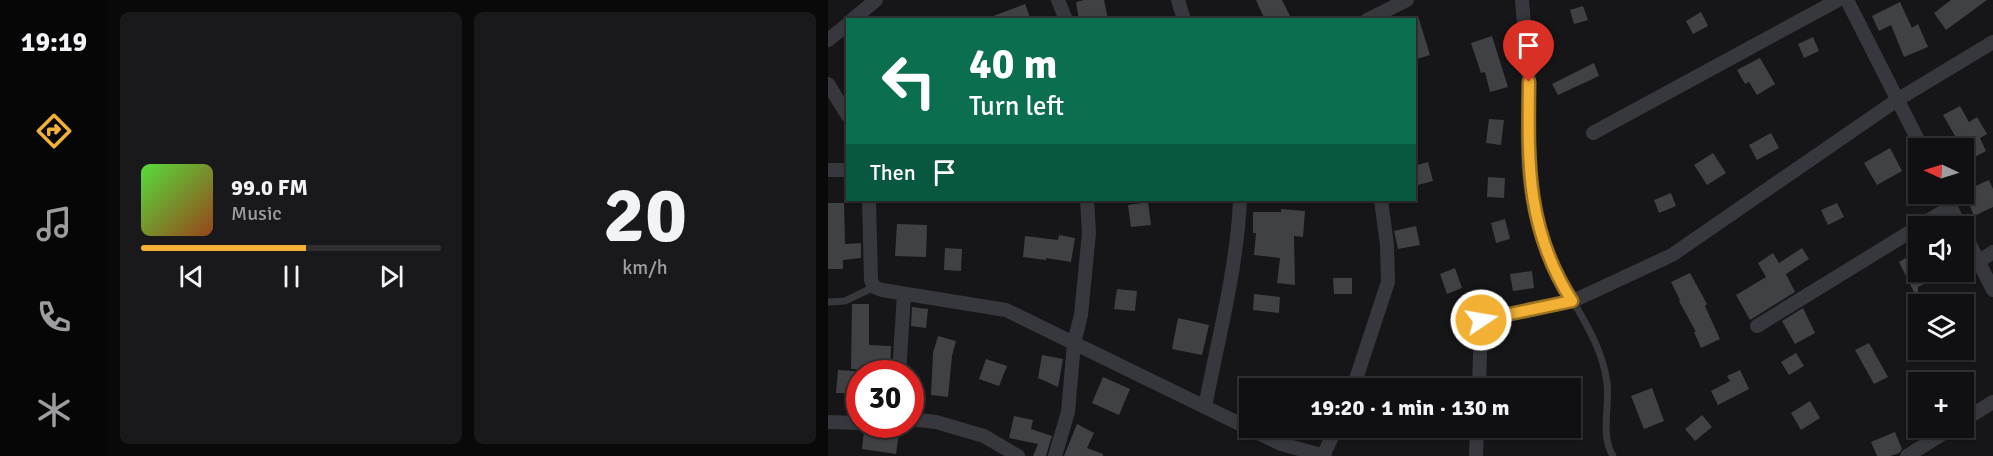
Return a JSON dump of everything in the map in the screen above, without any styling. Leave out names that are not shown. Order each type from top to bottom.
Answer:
[{"type":"street","points":[[854,18],[876,0]]},
{"type":"street","points":[[1058,0],[1065,18]]},
{"type":"street","points":[[1178,0],[1183,18]]},
{"type":"street","points":[[1371,18],[1407,0]]},
{"type":"street","points":[[1522,0],[1529,82],[1528,167],[1534,211],[1544,246],[1572,301]]},
{"type":"street","points":[[1593,133],[1838,0]]},
{"type":"street","points":[[1847,0],[1917,138]]},
{"type":"street","points":[[828,40],[846,26]]},
{"type":"street","points":[[1479,378],[1481,320],[1572,301],[1672,255],[1897,100],[1993,42]]},
{"type":"street","points":[[828,84],[846,113]]},
{"type":"street","points":[[828,170],[846,170]]},
{"type":"street","points":[[869,201],[871,280],[874,287],[1006,310],[1281,444],[1324,456],[1332,438]]},
{"type":"street","points":[[1055,456],[1068,412],[1074,343],[1081,315],[1089,233],[1087,201]]},
{"type":"street","points":[[1204,407],[1239,231],[1240,201]]},
{"type":"street","points":[[1356,378],[1388,282],[1381,201]]},
{"type":"street","points":[[1949,204],[1955,216]]},
{"type":"street","points":[[1937,216],[1951,207]]},
{"type":"street","points":[[1757,326],[1908,234]]},
{"type":"street","points":[[1978,262],[1993,252]]},
{"type":"street","points":[[1974,254],[1993,290]]},
{"type":"street","points":[[901,360],[904,294]]},
{"type":"street","points":[[1974,414],[1993,402]]},
{"type":"street","points":[[924,421],[984,436],[1018,456]]},
{"type":"street","points":[[828,422],[846,423]]},
{"type":"street","points":[[1476,456],[1477,438]]},
{"type":"street","points":[[1907,456],[1936,438]]},
{"type":"lane","points":[[828,302],[845,302],[874,287]]},
{"type":"lane","points":[[1572,301],[1589,328],[1600,355],[1608,404],[1605,431],[1608,447],[1613,456]]},
{"type":"building","points":[[1104,0],[1108,18],[1079,18],[1076,2]]},
{"type":"building","points":[[1256,0],[1282,0],[1291,18],[1264,18]]},
{"type":"building","points":[[1951,0],[1987,0],[1946,30],[1934,13]]},
{"type":"building","points":[[1900,2],[1912,28],[1918,24],[1928,47],[1904,57],[1891,25],[1879,31],[1872,16]]},
{"type":"building","points":[[1025,4],[1030,18],[988,18]]},
{"type":"building","points":[[1583,6],[1588,20],[1574,24],[1570,10]]},
{"type":"building","points":[[1701,12],[1708,26],[1693,34],[1686,21]]},
{"type":"building","points":[[1418,16],[1430,55],[1416,59],[1416,18],[1414,17]]},
{"type":"building","points":[[1492,36],[1508,87],[1490,92],[1485,72],[1481,73],[1471,43]]},
{"type":"building","points":[[1813,37],[1819,51],[1804,58],[1798,44]]},
{"type":"building","points":[[1760,58],[1775,84],[1757,95],[1749,82],[1745,84],[1737,70]]},
{"type":"building","points":[[1594,63],[1599,76],[1558,95],[1552,84]]},
{"type":"building","points":[[1960,106],[1969,122],[1977,117],[1987,134],[1980,138],[1986,151],[1974,157],[1974,138],[1956,138],[1943,115]]},
{"type":"building","points":[[1489,119],[1504,120],[1501,145],[1486,143]]},
{"type":"building","points":[[1771,133],[1779,148],[1757,160],[1749,145]]},
{"type":"building","points":[[1890,148],[1902,171],[1877,185],[1864,163]]},
{"type":"building","points":[[1713,153],[1726,173],[1707,185],[1694,165]]},
{"type":"building","points":[[1428,162],[1433,181],[1416,185],[1416,165]]},
{"type":"building","points":[[1488,177],[1505,178],[1504,198],[1487,197]]},
{"type":"building","points":[[1989,180],[1993,189],[1993,207],[1974,216],[1969,204],[1974,204],[1974,187]]},
{"type":"building","points":[[1671,193],[1676,206],[1659,213],[1654,200]]},
{"type":"building","points":[[1148,202],[1151,225],[1131,227],[1128,205]]},
{"type":"building","points":[[828,203],[844,203],[845,244],[861,243],[861,258],[843,260],[843,269],[828,269]]},
{"type":"building","points":[[1837,203],[1844,217],[1828,225],[1821,210]]},
{"type":"building","points":[[1281,209],[1305,211],[1303,237],[1294,236],[1295,285],[1277,283],[1280,258],[1254,255],[1256,233],[1253,233],[1253,212],[1281,212]]},
{"type":"building","points":[[1505,219],[1510,239],[1496,243],[1491,223]]},
{"type":"building","points":[[897,224],[927,225],[926,257],[895,256]]},
{"type":"building","points":[[1416,226],[1420,245],[1398,249],[1394,231]]},
{"type":"building","points":[[1059,235],[1075,238],[1071,262],[1023,257],[1025,236],[1058,240]]},
{"type":"building","points":[[945,248],[962,249],[961,271],[944,270]]},
{"type":"building","points":[[1802,248],[1809,259],[1786,274],[1795,292],[1750,320],[1736,295],[1766,277],[1758,263],[1773,253],[1779,263]]},
{"type":"building","points":[[1908,257],[1908,280],[1899,262]]},
{"type":"building","points":[[1455,268],[1462,288],[1447,294],[1440,274]]},
{"type":"building","points":[[1532,271],[1534,288],[1513,291],[1510,274]]},
{"type":"building","points":[[1690,273],[1707,304],[1705,306],[1720,339],[1701,348],[1694,332],[1696,332],[1671,282]]},
{"type":"building","points":[[1333,278],[1352,278],[1352,294],[1334,294]]},
{"type":"building","points":[[1909,282],[1928,282],[1918,287],[1918,294],[1915,294]]},
{"type":"building","points":[[1117,289],[1137,291],[1135,311],[1114,309]]},
{"type":"building","points":[[1254,294],[1280,297],[1279,313],[1253,310]]},
{"type":"building","points":[[852,304],[869,304],[869,345],[891,346],[890,360],[851,360]]},
{"type":"building","points":[[912,307],[928,309],[926,328],[911,326]]},
{"type":"building","points":[[1803,308],[1815,333],[1795,344],[1782,321]]},
{"type":"building","points":[[1178,318],[1209,325],[1202,355],[1172,349]]},
{"type":"building","points":[[938,336],[956,341],[952,356],[948,397],[931,395],[933,353]]},
{"type":"building","points":[[1869,343],[1888,377],[1874,384],[1855,350]]},
{"type":"building","points":[[1796,353],[1804,366],[1789,375],[1781,362]]},
{"type":"building","points":[[1042,355],[1063,359],[1058,387],[1038,378]]},
{"type":"building","points":[[986,359],[1007,366],[999,386],[979,379]]},
{"type":"building","points":[[838,370],[846,370],[846,393],[836,393]]},
{"type":"building","points":[[1740,370],[1749,389],[1718,405],[1711,391],[1730,381],[1727,376]]},
{"type":"building","points":[[1103,377],[1130,389],[1119,415],[1092,403]]},
{"type":"building","points":[[1652,388],[1664,421],[1644,429],[1631,396]]},
{"type":"building","points":[[1810,401],[1820,418],[1801,430],[1791,413]]},
{"type":"building","points":[[1702,415],[1712,427],[1695,441],[1685,429]]},
{"type":"building","points":[[1014,416],[1033,420],[1031,429],[1052,436],[1046,456],[1033,456],[1038,444],[1009,438]]},
{"type":"building","points":[[1077,424],[1094,433],[1087,448],[1103,456],[1064,456]]},
{"type":"building","points":[[1895,432],[1902,449],[1899,453],[1877,456],[1871,442]]},
{"type":"building","points":[[863,438],[898,438],[896,454],[862,449]]},
{"type":"route","points":[[1481,320],[1572,301],[1544,246],[1534,211],[1529,177],[1529,82]]}]
